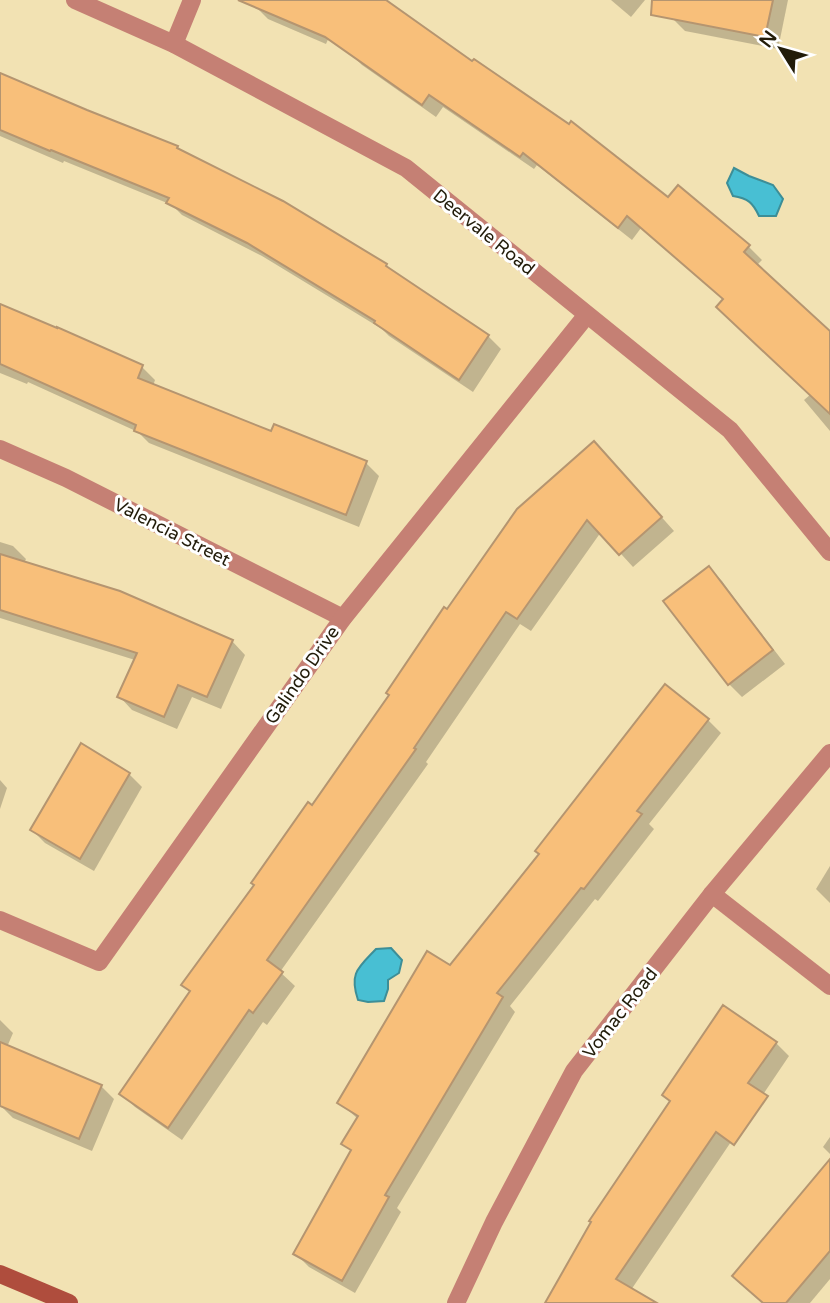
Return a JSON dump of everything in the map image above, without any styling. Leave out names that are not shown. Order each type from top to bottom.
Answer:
[{"type":"main road","points":[[0,1274],[69,1303]]},
{"type":"street","name":"Deervale Road","points":[[75,0],[174,44],[406,169],[730,430],[830,552]]},
{"type":"street","points":[[174,44],[192,0]]},
{"type":"street","name":"Galindo Drive","points":[[0,920],[99,962],[343,618],[586,316]]},
{"type":"street","name":"Valencia Street","points":[[0,449],[66,478],[343,618]]},
{"type":"street","name":"Vomac Road","points":[[456,1303],[494,1222],[574,1071],[712,894],[830,753]]},
{"type":"street","points":[[712,894],[830,986]]},
{"type":"water","points":[[734,168],[773,185],[783,199],[776,216],[759,216],[749,202],[733,196],[727,183]]},
{"type":"water","points":[[391,948],[402,960],[399,973],[388,980],[384,1001],[358,1000],[354,983],[360,966],[376,949]]},
{"type":"building","points":[[238,0],[386,0],[472,61],[474,59],[569,124],[571,121],[668,197],[678,185],[750,245],[744,252],[830,331],[830,414],[716,307],[723,299],[627,216],[618,228],[523,153],[520,157],[429,95],[422,105],[325,37]]},
{"type":"building","points":[[652,0],[773,0],[765,37],[651,15]]},
{"type":"building","points":[[0,73],[178,146],[177,148],[283,201],[387,264],[386,266],[489,335],[459,380],[374,323],[375,321],[247,243],[166,203],[169,198],[0,130]]},
{"type":"building","points":[[0,304],[143,365],[138,378],[271,431],[274,424],[367,461],[346,515],[134,431],[136,425],[0,364]]},
{"type":"building","points":[[594,441],[662,517],[619,555],[587,520],[517,619],[506,612],[414,748],[416,749],[267,960],[283,972],[253,1013],[249,1010],[168,1128],[119,1094],[190,991],[181,985],[254,885],[251,883],[308,802],[312,805],[389,695],[386,693],[444,607],[447,609],[517,509]]},
{"type":"building","points":[[0,554],[120,591],[233,640],[207,697],[178,685],[164,717],[117,697],[137,653],[0,610]]},
{"type":"building","points":[[709,566],[773,650],[728,685],[663,601]]},
{"type":"building","points":[[665,684],[709,719],[637,811],[642,814],[584,889],[581,888],[497,993],[503,997],[385,1195],[389,1197],[342,1281],[293,1254],[351,1150],[341,1144],[358,1116],[337,1103],[427,951],[450,965],[539,854],[535,851]]},
{"type":"building","points":[[81,743],[130,773],[80,859],[30,830]]},
{"type":"building","points":[[723,1005],[777,1042],[748,1083],[768,1096],[734,1145],[716,1132],[616,1279],[657,1303],[545,1303],[591,1222],[589,1221],[670,1101],[662,1095]]},
{"type":"building","points":[[0,1042],[102,1085],[79,1139],[0,1106]]},
{"type":"building","points":[[830,1159],[830,1251],[786,1303],[763,1303],[732,1276]]}]
